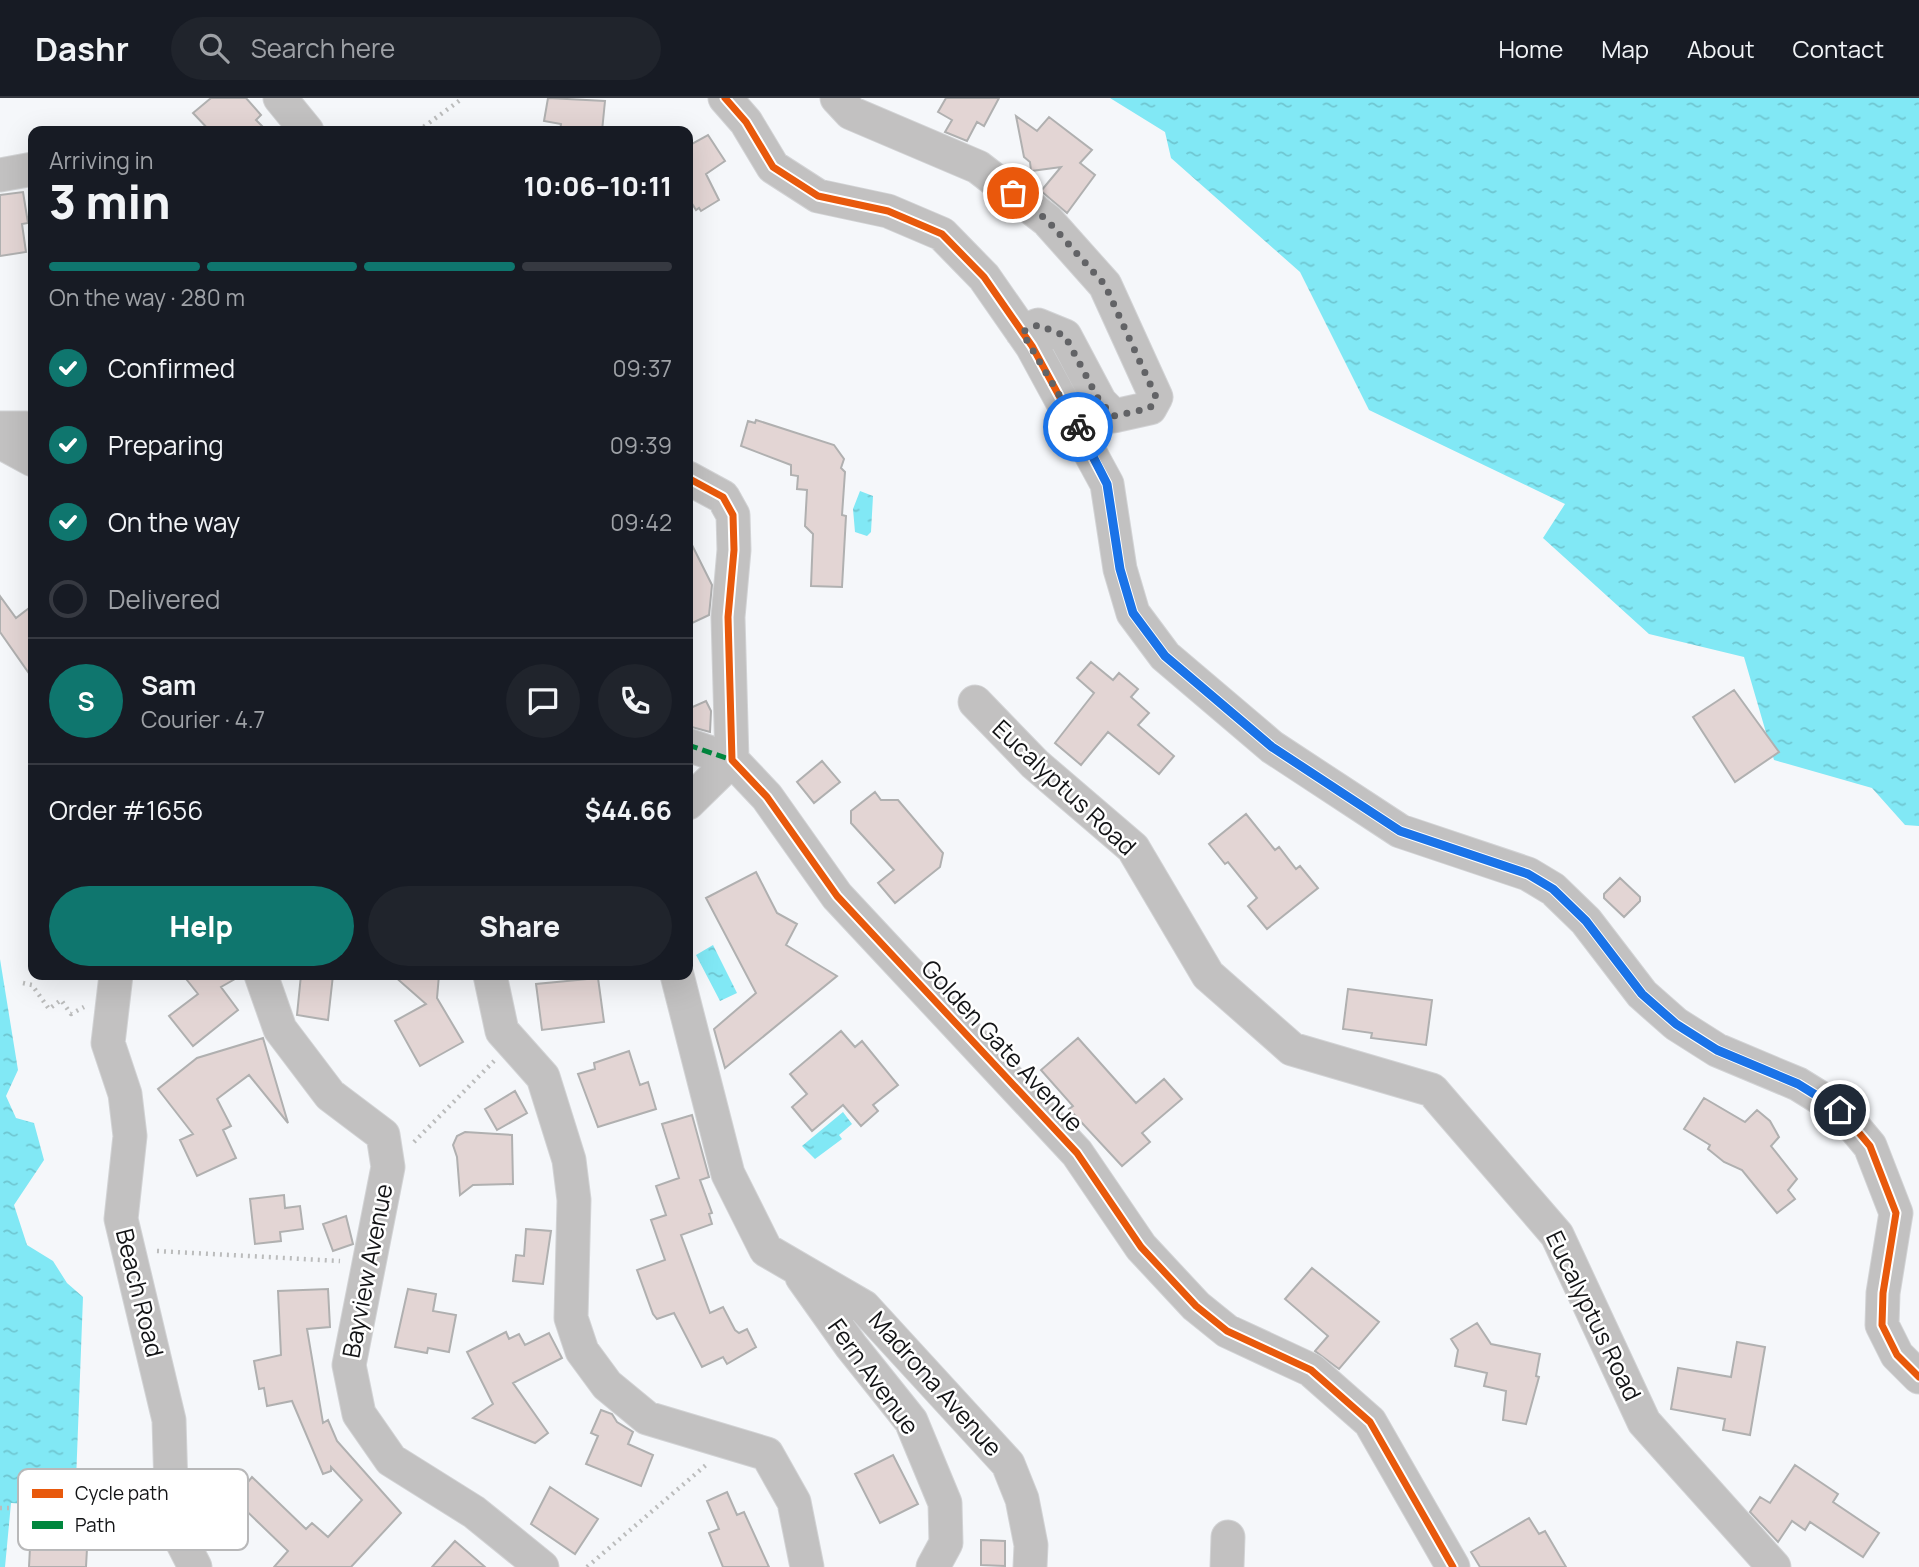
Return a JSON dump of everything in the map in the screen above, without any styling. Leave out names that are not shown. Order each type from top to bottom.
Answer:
[{"type":"street","points":[[280,98],[303,126]]},
{"type":"street","points":[[725,98],[746,122],[773,167],[818,195],[888,211],[942,234],[984,277],[1022,332],[1107,484],[1120,569],[1133,613],[1165,656],[1272,747],[1400,831],[1528,874],[1553,889],[1586,921],[1642,994],[1676,1024],[1717,1050],[1798,1084],[1840,1110],[1870,1146],[1908,1219],[1883,1293],[1882,1325],[1897,1356],[1919,1377]]},
{"type":"street","points":[[837,98],[851,113],[978,167],[1047,220],[1105,285],[1156,397],[1150,408],[1114,416],[1100,402],[1065,336],[1038,325],[1022,332]]},
{"type":"street","points":[[0,175],[28,170]]},
{"type":"street","points":[[0,428],[28,429]]},
{"type":"street","points":[[0,442],[28,457]]},
{"type":"street","points":[[693,481],[723,497],[733,515],[734,550],[728,617],[732,760],[693,798]]},
{"type":"street","name":"Eucalyptus Road","points":[[975,702],[1035,764],[1133,848],[1208,975],[1292,1049],[1432,1090],[1557,1235],[1644,1422],[1774,1567]]},
{"type":"street","points":[[693,747],[732,760]]},
{"type":"street","name":"Golden Gate Avenue","points":[[732,760],[767,797],[837,896],[1077,1153],[1141,1247],[1196,1306],[1227,1331],[1311,1370],[1370,1422],[1453,1567]]},
{"type":"street","name":"Beach Road","points":[[115,980],[108,1043],[125,1094],[130,1136],[121,1219],[169,1420],[170,1469]]},
{"type":"street","name":"Bayview Avenue","points":[[263,980],[280,1029],[330,1096],[383,1135],[388,1167],[349,1365],[359,1414],[391,1460],[474,1512],[542,1567]]},
{"type":"street","points":[[491,980],[502,1031],[543,1077],[569,1160],[574,1200],[571,1318],[582,1351],[607,1385],[647,1418],[767,1454],[794,1502],[807,1567]]},
{"type":"street","name":"Madrona Avenue","points":[[678,980],[728,1174],[766,1250],[864,1307],[1007,1464],[1022,1499],[1031,1545],[1030,1567]]},
{"type":"street","name":"Fern Avenue","points":[[798,1271],[850,1346],[911,1421],[945,1503],[946,1543],[933,1567]]},
{"type":"street","name":"Beach Road","points":[[186,1550],[195,1567]]},
{"type":"path","points":[[425,126],[463,98]]},
{"type":"path","points":[[23,983],[32,985],[49,1009],[61,1000],[71,1014],[88,1004]]},
{"type":"path","points":[[388,1167],[512,1043]]},
{"type":"path","points":[[128,1249],[369,1262]]},
{"type":"path","points":[[587,1567],[731,1444]]},
{"type":"path","points":[[0,1508],[10,1508]]},
{"type":"water","points":[[1110,98],[1919,98],[1919,826],[1905,825],[1872,788],[1774,760],[1744,657],[1649,634],[1543,538],[1565,504],[1369,410],[1300,272],[1171,158],[1165,132]]},
{"type":"water","points":[[860,491],[873,496],[871,532],[867,536],[855,532],[853,509]]},
{"type":"water","points":[[713,945],[737,993],[720,1001],[696,955]]},
{"type":"water","points":[[0,959],[18,1070],[6,1096],[16,1118],[34,1123],[44,1160],[14,1205],[27,1245],[53,1261],[67,1283],[83,1297],[76,1469],[18,1469],[18,1503],[11,1503],[5,1567],[0,1567]]},
{"type":"water","points":[[843,1112],[852,1124],[839,1135],[842,1139],[815,1159],[802,1146]]},
{"type":"building","points":[[211,98],[246,98],[261,115],[256,120],[262,126],[205,126],[193,113]]},
{"type":"building","points":[[548,98],[605,101],[602,126],[561,126],[544,121]]},
{"type":"building","points":[[946,98],[999,98],[984,126],[977,122],[967,141],[945,132],[952,120],[938,112]]},
{"type":"building","points":[[1016,116],[1037,131],[1049,117],[1092,150],[1080,163],[1095,175],[1067,213],[1041,191],[1061,167],[1031,171],[1030,162],[1024,157]]},
{"type":"building","points":[[708,135],[725,161],[706,174],[719,200],[701,211],[699,208],[696,210],[693,205],[693,143]]},
{"type":"building","points":[[23,192],[28,223],[22,224],[26,252],[0,256],[0,195]]},
{"type":"building","points":[[756,420],[834,445],[844,459],[841,468],[845,472],[842,515],[846,516],[842,587],[811,586],[813,534],[805,526],[807,490],[797,489],[798,476],[791,475],[791,465],[741,446],[748,421],[755,423]]},
{"type":"building","points":[[693,547],[712,585],[709,615],[693,623]]},
{"type":"building","points":[[0,596],[16,618],[28,609],[28,672],[0,632]]},
{"type":"building","points":[[1091,662],[1113,680],[1119,673],[1138,689],[1131,697],[1149,713],[1138,725],[1174,756],[1159,774],[1108,732],[1081,765],[1055,743],[1094,693],[1077,678]]},
{"type":"building","points":[[1734,690],[1779,752],[1735,782],[1693,717]]},
{"type":"building","points":[[706,701],[711,711],[710,732],[693,727],[693,707]]},
{"type":"building","points":[[822,761],[840,782],[814,803],[797,782]]},
{"type":"building","points":[[875,792],[881,800],[898,800],[943,853],[940,867],[895,903],[878,883],[894,870],[851,823],[851,811]]},
{"type":"building","points":[[1246,814],[1275,850],[1279,847],[1296,869],[1300,866],[1318,888],[1267,929],[1248,906],[1257,898],[1228,862],[1225,864],[1209,844]]},
{"type":"building","points":[[756,872],[777,913],[797,924],[786,945],[837,976],[725,1068],[714,1029],[756,993],[706,898]]},
{"type":"building","points":[[1620,878],[1640,897],[1640,901],[1624,917],[1604,898],[1604,894]]},
{"type":"building","points":[[187,980],[233,980],[221,987],[238,1010],[193,1046],[169,1016],[198,994]]},
{"type":"building","points":[[300,980],[332,980],[328,1020],[297,1015]]},
{"type":"building","points":[[399,980],[439,980],[437,998],[463,1042],[420,1066],[395,1021],[426,1004]]},
{"type":"building","points":[[598,980],[604,1022],[542,1030],[536,984]]},
{"type":"building","points":[[1348,989],[1432,1000],[1426,1045],[1371,1038],[1372,1033],[1343,1029]]},
{"type":"building","points":[[841,1031],[855,1047],[862,1041],[898,1085],[873,1105],[878,1111],[861,1126],[843,1105],[812,1131],[792,1107],[807,1094],[790,1074]]},
{"type":"building","points":[[263,1038],[288,1123],[249,1075],[217,1099],[231,1126],[223,1130],[236,1158],[197,1176],[180,1140],[193,1134],[158,1089],[197,1058]]},
{"type":"building","points":[[1078,1038],[1136,1103],[1164,1079],[1182,1099],[1142,1133],[1150,1142],[1122,1166],[1069,1109],[1073,1106],[1041,1070]]},
{"type":"building","points":[[629,1051],[640,1085],[648,1082],[656,1109],[598,1127],[578,1074],[595,1069],[594,1063]]},
{"type":"building","points":[[515,1091],[527,1113],[497,1130],[485,1109]]},
{"type":"building","points":[[1704,1098],[1745,1122],[1757,1110],[1770,1121],[1779,1137],[1771,1146],[1797,1179],[1788,1190],[1795,1199],[1777,1213],[1742,1170],[1724,1162],[1708,1149],[1710,1145],[1684,1129]]},
{"type":"building","points":[[692,1115],[709,1177],[700,1180],[712,1213],[709,1214],[712,1224],[681,1235],[710,1313],[723,1307],[735,1330],[739,1333],[747,1329],[756,1347],[727,1364],[723,1357],[702,1367],[674,1313],[657,1319],[653,1314],[637,1270],[665,1260],[651,1220],[666,1215],[656,1186],[679,1178],[662,1124]]},
{"type":"building","points":[[465,1132],[512,1135],[513,1184],[473,1185],[460,1195],[457,1157],[453,1145],[457,1136]]},
{"type":"building","points":[[284,1195],[285,1208],[300,1206],[303,1229],[280,1232],[281,1241],[255,1244],[250,1199]]},
{"type":"building","points":[[346,1216],[353,1244],[333,1251],[323,1224]]},
{"type":"building","points":[[526,1229],[551,1231],[543,1284],[513,1281],[516,1255],[524,1256]]},
{"type":"building","points":[[1312,1268],[1379,1322],[1339,1369],[1315,1351],[1328,1336],[1285,1299]]},
{"type":"building","points":[[328,1289],[330,1327],[307,1329],[323,1423],[328,1420],[337,1441],[401,1513],[351,1567],[274,1567],[288,1551],[248,1512],[248,1482],[252,1477],[306,1529],[312,1523],[328,1537],[362,1500],[331,1467],[331,1471],[323,1474],[292,1401],[267,1406],[264,1388],[259,1389],[254,1361],[281,1355],[278,1291]]},
{"type":"building","points":[[408,1289],[436,1294],[433,1311],[456,1315],[449,1352],[428,1348],[427,1353],[395,1347]]},
{"type":"building","points":[[1477,1323],[1491,1344],[1540,1354],[1536,1376],[1539,1377],[1526,1424],[1503,1420],[1506,1391],[1484,1386],[1487,1373],[1455,1366],[1458,1350],[1451,1339]]},
{"type":"building","points":[[506,1332],[509,1339],[519,1334],[525,1345],[549,1333],[562,1358],[513,1383],[548,1433],[535,1443],[473,1418],[493,1404],[467,1352]]},
{"type":"building","points":[[1737,1342],[1765,1347],[1750,1435],[1723,1430],[1725,1419],[1671,1409],[1678,1368],[1731,1377]]},
{"type":"building","points":[[601,1410],[612,1414],[617,1422],[633,1432],[628,1444],[653,1455],[641,1486],[586,1464],[598,1436],[591,1433]]},
{"type":"building","points":[[893,1455],[918,1504],[880,1523],[855,1474]]},
{"type":"building","points":[[1795,1465],[1838,1494],[1833,1502],[1879,1533],[1863,1557],[1810,1522],[1805,1530],[1792,1521],[1778,1542],[1750,1512],[1760,1497],[1770,1503]]},
{"type":"building","points":[[550,1487],[598,1519],[575,1554],[531,1524]]},
{"type":"building","points":[[727,1492],[737,1515],[744,1512],[769,1567],[723,1567],[709,1533],[719,1529],[707,1501]]},
{"type":"building","points":[[1529,1518],[1539,1534],[1545,1531],[1566,1567],[1480,1567],[1471,1552]]},
{"type":"building","points":[[981,1540],[1005,1541],[1005,1566],[981,1565]]},
{"type":"building","points":[[455,1541],[485,1567],[432,1567]]},
{"type":"building","points":[[30,1550],[87,1550],[86,1567],[29,1567]]},
{"type":"marked path","points":[[693,747],[732,760]]},
{"type":"cycle path","points":[[725,98],[746,122],[773,167],[818,196],[888,211],[942,234],[984,277],[1032,346],[1107,484],[1120,569],[1133,613],[1165,656],[1272,747],[1400,831],[1528,874],[1553,889],[1586,921],[1642,994],[1676,1024],[1717,1050],[1798,1084],[1840,1110],[1870,1146],[1896,1213],[1883,1293],[1882,1325],[1897,1355],[1919,1377]]},
{"type":"cycle path","points":[[693,481],[723,497],[733,515],[734,550],[728,617],[732,760],[767,797],[837,896],[1077,1153],[1141,1247],[1196,1306],[1227,1331],[1311,1370],[1370,1422],[1453,1567]]},
{"type":"way so far","points":[[1013,193],[1047,220],[1105,285],[1156,397],[1150,408],[1114,416],[1100,402],[1065,336],[1038,325],[1022,332],[1078,427]]},
{"type":"route","points":[[1078,427],[1107,484],[1120,569],[1133,613],[1165,656],[1272,747],[1400,831],[1528,874],[1553,889],[1586,921],[1642,994],[1676,1024],[1717,1050],[1798,1084],[1840,1110]]}]
